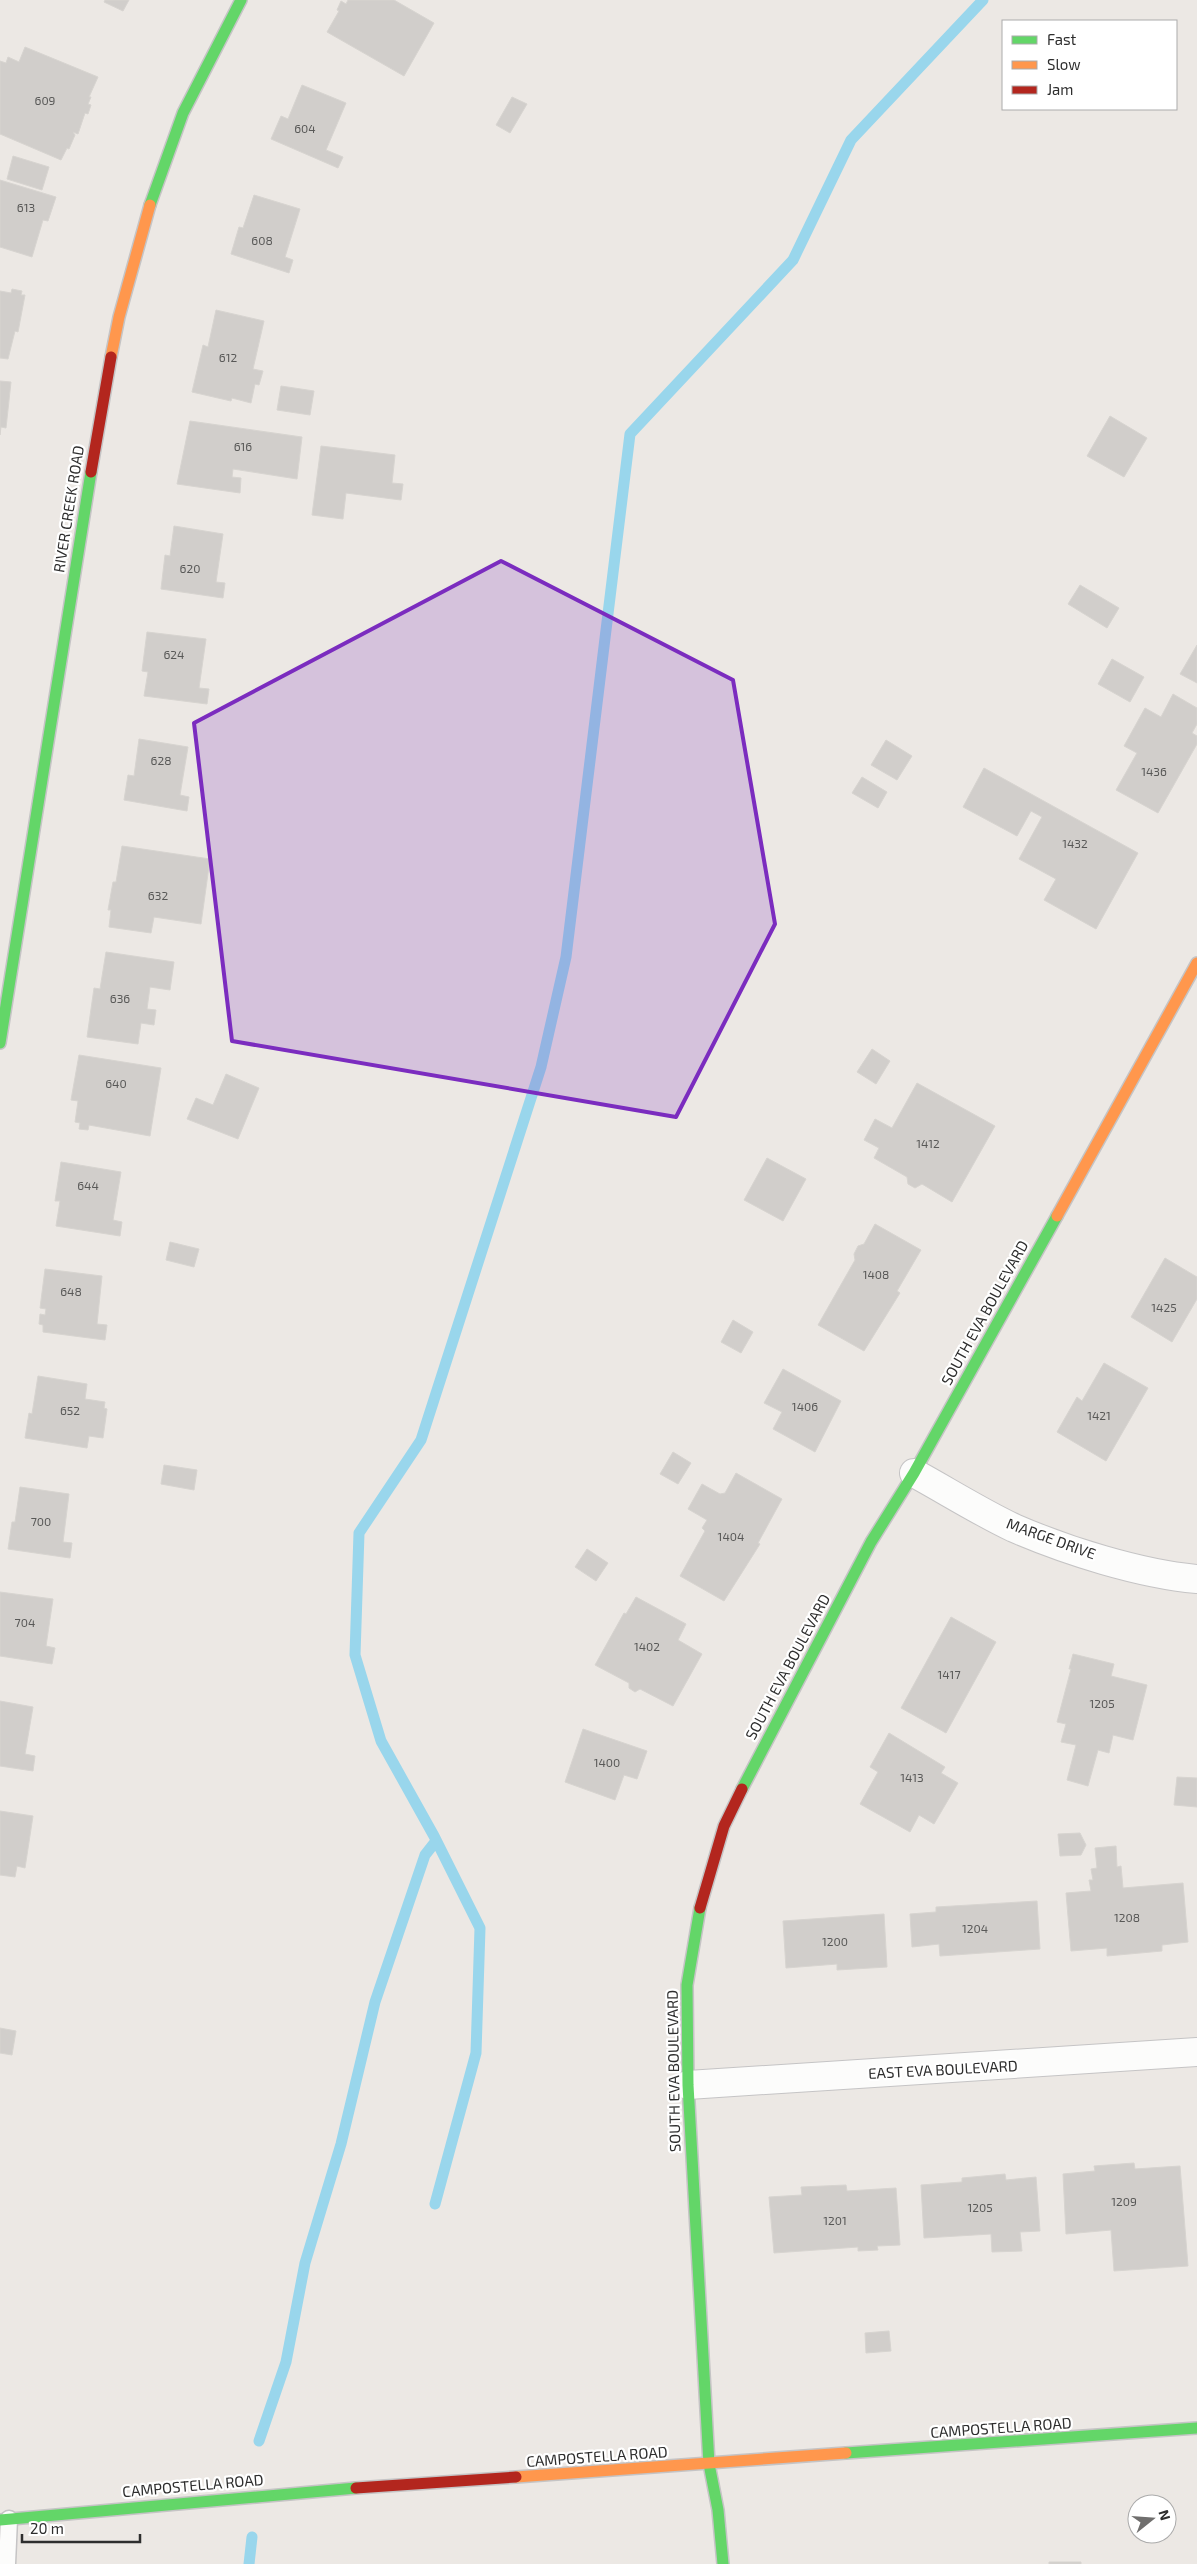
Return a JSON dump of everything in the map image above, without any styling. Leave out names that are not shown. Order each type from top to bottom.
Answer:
[{"type":"street","name":"RIVER CREEK ROAD","points":[[0,1043],[104,384],[119,317],[152,199],[183,113],[241,0]]},
{"type":"street","name":"SOUTH EVA BOULEVARD","points":[[723,2564],[718,2510],[709,2464],[688,2085],[687,1985],[700,1910],[724,1826],[764,1744],[871,1542],[914,1473],[1197,963]]},
{"type":"street","name":"MARGE DRIVE","points":[[914,1473],[1013,1527],[1057,1544],[1140,1569],[1197,1579]]},
{"type":"street","name":"EAST EVA BOULEVARD","points":[[688,2085],[1197,2052]]},
{"type":"street","name":"CAMPOSTELLA ROAD","points":[[4,2519],[292,2493],[1197,2428]]},
{"type":"lane","points":[[4,2519],[7,2564]]},
{"type":"highlighted area","points":[[501,561],[733,680],[775,924],[676,1117],[232,1041],[194,723]]},
{"type":"building","points":[[105,0],[129,0],[123,11],[104,2]]},
{"type":"building","points":[[348,0],[394,0],[434,23],[404,76],[327,32],[339,11],[337,10],[341,1],[346,4]]},
{"type":"building","points":[[25,47],[98,77],[89,97],[91,97],[88,104],[91,105],[88,114],[85,113],[78,134],[73,132],[75,135],[69,149],[67,148],[61,160],[0,134],[0,61],[6,63],[8,57],[19,62]]},
{"type":"building","points":[[302,85],[346,103],[326,150],[343,157],[338,168],[271,139],[281,116],[288,119]]},
{"type":"building","points":[[512,97],[527,104],[510,133],[496,125]]},
{"type":"building","points":[[13,156],[49,167],[42,190],[7,179]]},
{"type":"building","points":[[0,180],[56,197],[48,221],[43,220],[32,257],[0,247]]},
{"type":"building","points":[[254,195],[300,209],[285,257],[293,260],[289,273],[231,254],[239,227],[243,228]]},
{"type":"building","points":[[12,289],[22,291],[21,295],[25,295],[18,332],[15,331],[8,359],[0,358],[0,291],[11,293]]},
{"type":"building","points":[[216,310],[264,321],[253,369],[263,371],[259,385],[255,384],[251,403],[232,398],[231,401],[192,392],[203,345],[208,347]]},
{"type":"building","points":[[0,381],[11,382],[6,428],[1,427],[0,435]]},
{"type":"building","points":[[281,386],[314,391],[310,415],[277,410]]},
{"type":"building","points":[[1110,416],[1147,438],[1124,477],[1087,456]]},
{"type":"building","points":[[190,421],[302,437],[297,479],[233,469],[232,477],[241,478],[240,493],[177,484]]},
{"type":"building","points":[[321,446],[395,455],[392,483],[403,484],[401,500],[346,493],[343,519],[312,515]]},
{"type":"building","points":[[174,526],[223,534],[216,582],[225,583],[223,598],[161,589],[165,555],[170,556]]},
{"type":"building","points":[[1080,585],[1119,608],[1107,628],[1068,604]]},
{"type":"building","points":[[147,632],[206,639],[199,688],[209,689],[207,704],[144,696],[148,672],[142,671]]},
{"type":"building","points":[[1197,645],[1197,683],[1180,674]]},
{"type":"building","points":[[1112,659],[1144,677],[1130,702],[1098,684]]},
{"type":"building","points":[[1173,694],[1197,708],[1197,724],[1192,733],[1197,736],[1197,744],[1158,813],[1116,790],[1137,753],[1124,746],[1145,708],[1161,717]]},
{"type":"building","points":[[139,739],[188,747],[180,795],[189,797],[187,811],[124,800],[128,775],[134,776]]},
{"type":"building","points":[[886,740],[912,756],[897,780],[871,765]]},
{"type":"building","points":[[984,768],[1138,853],[1096,929],[1044,900],[1056,879],[1019,859],[1042,817],[1031,811],[1017,836],[963,807]]},
{"type":"building","points":[[862,777],[887,792],[878,808],[852,793]]},
{"type":"building","points":[[122,846],[210,859],[201,924],[154,917],[151,933],[109,927],[111,910],[108,910],[113,882],[116,882]]},
{"type":"building","points":[[106,952],[174,962],[170,990],[150,987],[147,1009],[156,1010],[154,1025],[141,1023],[138,1044],[87,1037],[94,988],[100,989]]},
{"type":"building","points":[[872,1049],[890,1061],[876,1084],[857,1072]]},
{"type":"building","points":[[79,1055],[161,1068],[150,1136],[89,1125],[88,1130],[79,1129],[80,1123],[75,1122],[78,1101],[71,1100]]},
{"type":"building","points":[[226,1074],[259,1088],[238,1139],[187,1119],[196,1098],[213,1105]]},
{"type":"building","points":[[917,1083],[995,1126],[952,1202],[922,1184],[915,1188],[908,1184],[907,1177],[874,1158],[879,1148],[864,1140],[875,1119],[892,1128]]},
{"type":"building","points":[[767,1158],[806,1179],[783,1221],[744,1200]]},
{"type":"building","points":[[61,1162],[121,1172],[113,1220],[122,1222],[120,1236],[56,1226],[60,1201],[55,1201]]},
{"type":"building","points":[[875,1224],[921,1250],[897,1291],[900,1293],[864,1351],[818,1325],[855,1260],[854,1254],[858,1246],[864,1244]]},
{"type":"building","points":[[170,1242],[199,1249],[194,1267],[166,1260]]},
{"type":"building","points":[[1165,1258],[1197,1277],[1197,1299],[1172,1342],[1131,1317]]},
{"type":"building","points":[[45,1269],[102,1276],[97,1324],[107,1325],[105,1340],[43,1332],[43,1325],[39,1324],[40,1314],[45,1315],[46,1309],[40,1308]]},
{"type":"building","points":[[733,1320],[753,1332],[741,1353],[721,1342]]},
{"type":"building","points":[[1104,1363],[1148,1388],[1106,1461],[1057,1432],[1077,1397],[1082,1401]]},
{"type":"building","points":[[783,1369],[841,1401],[815,1452],[773,1429],[782,1412],[764,1403]]},
{"type":"building","points":[[38,1376],[87,1384],[85,1399],[105,1402],[104,1408],[107,1409],[103,1438],[89,1436],[87,1448],[25,1438],[29,1413],[32,1414]]},
{"type":"building","points":[[673,1452],[691,1463],[678,1484],[660,1474]]},
{"type":"building","points":[[164,1465],[197,1470],[194,1490],[161,1484]]},
{"type":"building","points":[[736,1473],[782,1499],[758,1543],[760,1544],[724,1601],[680,1576],[705,1531],[702,1528],[707,1520],[688,1509],[702,1484],[720,1494],[725,1493]]},
{"type":"building","points":[[20,1487],[69,1494],[63,1542],[72,1543],[70,1558],[8,1549],[12,1522],[15,1522]]},
{"type":"building","points":[[587,1549],[608,1563],[596,1581],[575,1567]]},
{"type":"building","points":[[0,1592],[53,1599],[46,1646],[55,1648],[52,1664],[0,1656]]},
{"type":"building","points":[[636,1597],[686,1624],[678,1640],[702,1654],[673,1706],[640,1689],[635,1692],[629,1688],[629,1683],[595,1665],[624,1613],[626,1614]]},
{"type":"building","points":[[951,1617],[996,1642],[946,1733],[901,1708]]},
{"type":"building","points":[[1073,1654],[1114,1664],[1111,1676],[1147,1685],[1133,1740],[1113,1735],[1109,1753],[1098,1750],[1088,1786],[1067,1780],[1076,1745],[1061,1742],[1066,1724],[1057,1722]]},
{"type":"building","points":[[0,1701],[33,1707],[25,1754],[35,1756],[33,1771],[0,1766]]},
{"type":"building","points":[[583,1729],[647,1751],[637,1779],[624,1775],[615,1800],[565,1782]]},
{"type":"building","points":[[889,1733],[945,1767],[941,1773],[958,1783],[934,1824],[919,1815],[910,1832],[860,1804],[878,1772],[870,1767]]},
{"type":"building","points":[[1177,1777],[1197,1778],[1197,1807],[1174,1805]]},
{"type":"building","points":[[0,1811],[33,1816],[25,1868],[17,1866],[15,1877],[0,1875]]},
{"type":"building","points":[[1080,1833],[1086,1845],[1081,1855],[1060,1856],[1058,1834]]},
{"type":"building","points":[[1116,1846],[1117,1867],[1121,1866],[1123,1888],[1183,1883],[1188,1942],[1162,1945],[1162,1951],[1107,1956],[1107,1948],[1071,1951],[1066,1893],[1091,1891],[1089,1880],[1093,1880],[1091,1869],[1097,1868],[1095,1848]]},
{"type":"building","points":[[1037,1901],[1040,1949],[940,1956],[939,1944],[912,1947],[910,1914],[936,1912],[936,1907]]},
{"type":"building","points":[[884,1914],[887,1967],[837,1970],[837,1964],[786,1968],[783,1921]]},
{"type":"building","points":[[0,2028],[16,2031],[12,2055],[0,2053]]},
{"type":"building","points":[[1134,2163],[1135,2169],[1180,2166],[1188,2266],[1114,2271],[1111,2230],[1066,2234],[1063,2174],[1095,2171],[1094,2166]]},
{"type":"building","points":[[1005,2174],[1006,2180],[1036,2177],[1040,2231],[1020,2232],[1022,2251],[992,2252],[991,2234],[924,2238],[921,2185],[962,2182],[962,2178]]},
{"type":"building","points":[[846,2185],[847,2191],[896,2188],[900,2245],[877,2246],[878,2250],[858,2251],[858,2247],[774,2253],[769,2197],[802,2195],[801,2187]]},
{"type":"building","points":[[889,2331],[891,2351],[866,2353],[865,2333]]},
{"type":"building","points":[[1049,2562],[1081,2562],[1081,2564],[1049,2564]]},
{"type":"waterway","points":[[435,2204],[476,2053],[480,1928],[434,1836],[381,1741],[355,1655],[359,1533],[421,1440],[541,1067],[566,957],[630,434],[793,260],[851,140],[983,0]]},
{"type":"waterway","points":[[259,2441],[286,2362],[305,2263],[341,2144],[375,2002],[425,1855],[436,1841]]},
{"type":"waterway","points":[[249,2564],[252,2537]]},
{"type":"traffic: fast","points":[[150,205],[183,113],[241,0]]},
{"type":"traffic: fast","points":[[0,1043],[91,472]]},
{"type":"traffic: fast","points":[[742,1789],[871,1542],[914,1473],[1057,1216]]},
{"type":"traffic: fast","points":[[700,1908],[687,1985],[688,2085],[709,2464],[718,2510],[723,2564]]},
{"type":"traffic: fast","points":[[846,2453],[1197,2428]]},
{"type":"traffic: fast","points":[[0,2520],[356,2488]]},
{"type":"traffic: slow","points":[[111,357],[119,317],[150,205]]},
{"type":"traffic: slow","points":[[1057,1216],[1197,963]]},
{"type":"traffic: slow","points":[[516,2477],[846,2453]]},
{"type":"traffic: jam","points":[[91,472],[111,357]]},
{"type":"traffic: jam","points":[[700,1908],[724,1826],[742,1789]]},
{"type":"traffic: jam","points":[[356,2488],[516,2477]]}]
